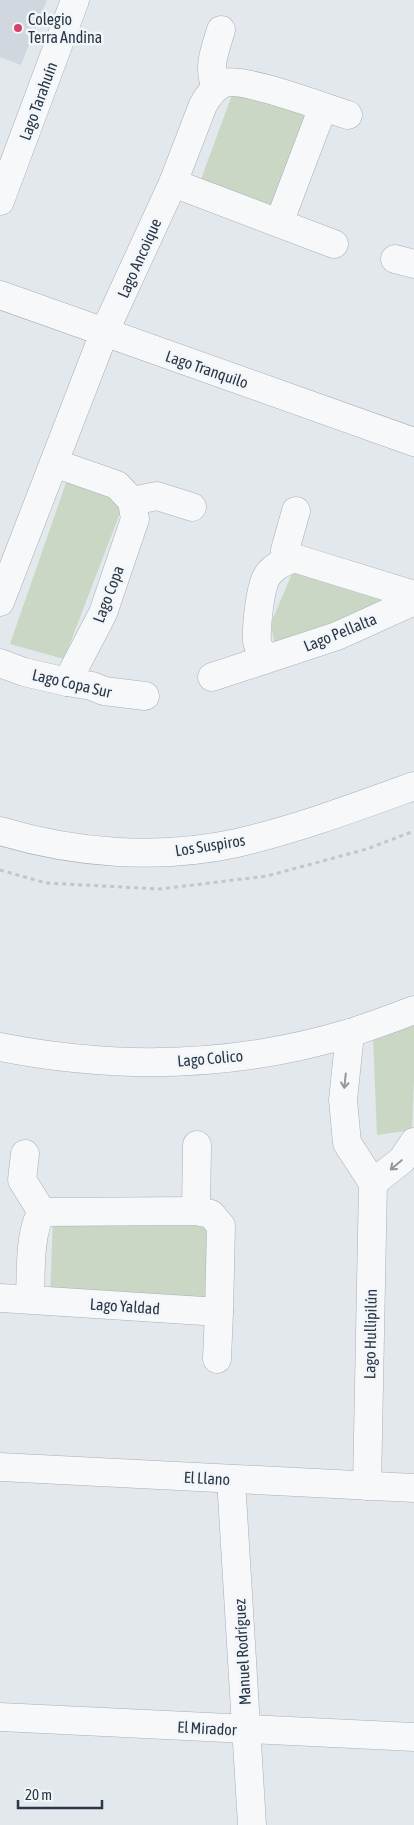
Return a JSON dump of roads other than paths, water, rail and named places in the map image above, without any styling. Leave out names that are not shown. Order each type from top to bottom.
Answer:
[{"type":"street","name":"Lago Tarahuín","points":[[0,202],[75,0]]},
{"type":"street","points":[[222,30],[211,61],[212,80],[216,88],[225,83],[244,83],[335,111],[279,223]]},
{"type":"street","name":"Lago Ancoique","points":[[104,333],[173,183],[203,105],[216,88]]},
{"type":"street","points":[[173,183],[334,244]]},
{"type":"street","name":"Lago Tranquilo","points":[[0,295],[414,442]]},
{"type":"street","points":[[0,602],[104,333]]},
{"type":"street","points":[[54,463],[117,484],[132,501],[157,496],[192,507]]},
{"type":"street","name":"Lago Copa","points":[[67,682],[103,613],[135,519],[132,501]]},
{"type":"street","points":[[286,561],[285,550],[296,511]]},
{"type":"street","points":[[264,660],[258,642],[258,612],[266,578],[277,566],[286,561],[294,558],[414,595]]},
{"type":"street","name":"Lago Pellalta","points":[[212,677],[337,636],[414,601]]},
{"type":"street","name":"Lago Copa Sur","points":[[0,663],[24,672],[92,686],[104,691],[145,696]]},
{"type":"street","name":"Los Suspiros","points":[[0,831],[43,843],[88,850],[158,852],[202,849],[236,843],[304,825],[414,786]]},
{"type":"street","name":"Lago Colico","points":[[0,1047],[47,1056],[93,1061],[180,1062],[260,1053],[305,1044],[350,1033],[414,1010]]},
{"type":"street","points":[[350,1033],[343,1100],[347,1143],[373,1183],[402,1160],[414,1142]]},
{"type":"street","points":[[196,1211],[197,1145]]},
{"type":"street","points":[[25,1154],[22,1180],[42,1212]]},
{"type":"street","name":"Lago Hullipilún","points":[[367,1486],[373,1183]]},
{"type":"street","points":[[30,1299],[34,1232],[37,1218],[42,1212],[196,1211],[212,1214],[220,1226],[218,1359]]},
{"type":"street","name":"Lago Yaldad","points":[[0,1298],[219,1312]]},
{"type":"street","name":"El Llano","points":[[0,1467],[414,1488]]},
{"type":"street","name":"Manuel Rodríguez","points":[[231,1479],[252,1825]]},
{"type":"street","name":"El Mirador","points":[[0,1717],[414,1738]]},
{"type":"place","name":"Colegio Terra Andina","points":[[18,28]]}]
